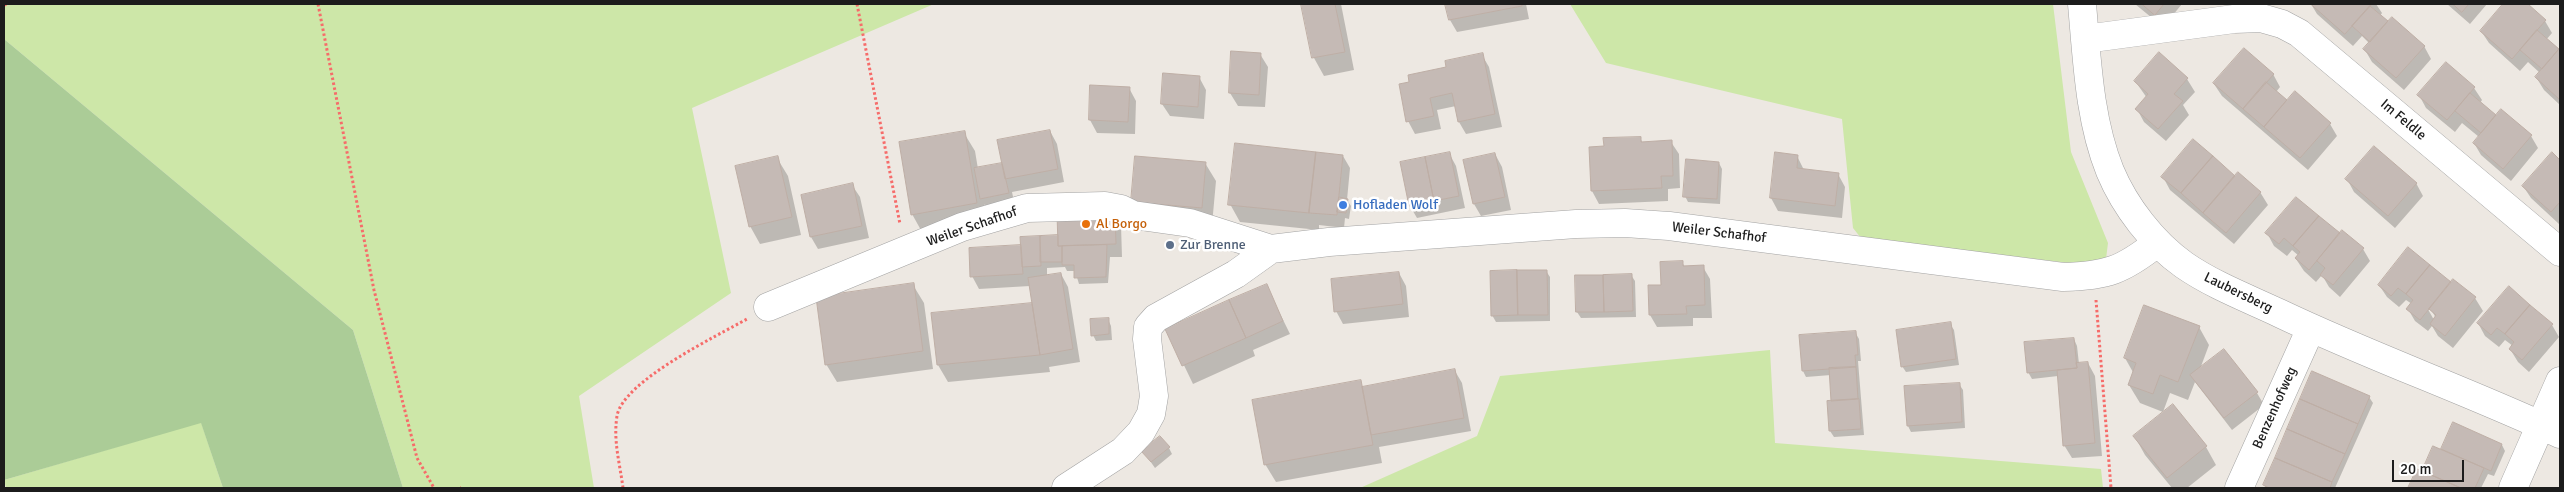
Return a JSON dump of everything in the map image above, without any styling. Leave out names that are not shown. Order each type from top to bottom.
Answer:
[{"type":"street","name":"Laubersberg","points":[[2082,4],[2097,128],[2110,172],[2131,209],[2158,243],[2184,265],[2216,283],[2311,328],[2551,430]]},
{"type":"street","name":"Im Feldle","points":[[2085,39],[2233,11],[2282,24],[2299,33],[2560,252]]},
{"type":"street","name":"Weiler Schafhof","points":[[768,307],[962,227],[1027,208],[1105,206],[1121,209],[1133,215],[1190,223],[1271,249],[1347,240],[1576,224],[1625,223],[1670,226],[2063,278],[2094,277],[2137,259],[2158,243]]},
{"type":"street","name":"Weiler Schafhof","points":[[1066,488],[1123,452],[1141,432],[1151,414],[1154,396],[1147,339],[1148,327],[1152,322],[1236,274],[1271,249]]},
{"type":"street","name":"Benzenhofweg","points":[[2239,488],[2311,328]]},
{"type":"street","points":[[2513,488],[2551,430],[2560,381]]},
{"type":"path","points":[[4,5],[8,4]]},
{"type":"path","points":[[318,4],[374,290],[417,458],[434,488]]},
{"type":"path","points":[[857,4],[905,252]]},
{"type":"path","points":[[2094,277],[2111,488]]},
{"type":"path","points":[[623,488],[614,436],[617,413],[628,393],[667,364],[768,307]]},
{"type":"green space","points":[[4,4],[934,4],[692,108],[731,293],[579,396],[594,488],[403,488],[353,330],[4,39]]},
{"type":"green space","points":[[1570,4],[2053,4],[2071,152],[2108,243],[2106,259],[2077,264],[1861,238],[1853,228],[1842,119],[1606,63]]},
{"type":"green space","points":[[4,39],[353,330],[403,488],[223,488],[201,423],[4,480]]},
{"type":"green space","points":[[1770,350],[1775,443],[2101,469],[2103,488],[1360,488],[1477,436],[1500,376]]},
{"type":"green space","points":[[201,422],[223,488],[6,488],[4,480]]},
{"type":"building","points":[[1301,4],[1335,4],[1345,52],[1312,58]]},
{"type":"building","points":[[1445,4],[1522,4],[1522,6],[1449,20]]},
{"type":"building","points":[[2142,4],[2164,4],[2155,15]]},
{"type":"building","points":[[2311,4],[2372,4],[2345,34]]},
{"type":"building","points":[[2453,4],[2469,4],[2462,12]]},
{"type":"building","points":[[2503,4],[2528,4],[2546,20],[2512,59],[2480,31]]},
{"type":"building","points":[[2370,6],[2388,21],[2370,42],[2352,26]]},
{"type":"building","points":[[2392,17],[2425,46],[2396,78],[2363,49]]},
{"type":"building","points":[[2537,30],[2559,49],[2542,69],[2520,50]]},
{"type":"building","points":[[2244,48],[2274,74],[2243,109],[2213,83]]},
{"type":"building","points":[[2560,48],[2560,100],[2535,77]]},
{"type":"building","points":[[1231,51],[1261,53],[1259,95],[1229,93]]},
{"type":"building","points":[[2159,52],[2188,78],[2174,94],[2183,101],[2158,129],[2135,109],[2148,94],[2134,81]]},
{"type":"building","points":[[1483,53],[1495,114],[1458,122],[1452,93],[1430,98],[1434,116],[1406,122],[1399,84],[1409,82],[1408,75],[1446,67],[1445,61]]},
{"type":"building","points":[[2446,62],[2475,87],[2447,120],[2417,95]]},
{"type":"building","points":[[1163,73],[1200,76],[1198,107],[1161,104]]},
{"type":"building","points":[[2266,82],[2287,100],[2264,127],[2243,109]]},
{"type":"building","points":[[1090,85],[1130,87],[1128,122],[1089,120]]},
{"type":"building","points":[[2295,91],[2331,123],[2300,158],[2264,127]]},
{"type":"building","points":[[2470,93],[2496,115],[2481,133],[2455,111]]},
{"type":"building","points":[[2501,109],[2532,135],[2503,169],[2473,143]]},
{"type":"building","points":[[1050,130],[1058,169],[1005,179],[997,140]]},
{"type":"building","points":[[965,131],[977,203],[911,215],[899,142]]},
{"type":"building","points":[[1641,137],[1641,142],[1672,140],[1673,176],[1661,176],[1662,188],[1591,191],[1589,147],[1604,146],[1603,138]]},
{"type":"building","points":[[2193,139],[2213,156],[2181,193],[2161,177]]},
{"type":"building","points":[[1235,143],[1316,152],[1309,213],[1228,205]]},
{"type":"building","points":[[2374,146],[2417,183],[2388,216],[2345,179]]},
{"type":"building","points":[[1316,152],[1343,155],[1337,215],[1309,213]]},
{"type":"building","points":[[1450,152],[1459,196],[1434,201],[1425,157]]},
{"type":"building","points":[[1775,152],[1798,155],[1797,168],[1839,173],[1835,206],[1770,198]]},
{"type":"building","points":[[2552,152],[2560,160],[2560,202],[2551,212],[2522,186]]},
{"type":"building","points":[[1495,153],[1505,197],[1473,204],[1463,160]]},
{"type":"building","points":[[778,156],[792,217],[749,227],[735,166]]},
{"type":"building","points":[[1135,156],[1206,162],[1202,208],[1131,202]]},
{"type":"building","points":[[2213,156],[2235,176],[2203,213],[2181,193]]},
{"type":"building","points":[[1425,157],[1434,201],[1409,206],[1400,162]]},
{"type":"building","points":[[1686,159],[1719,162],[1717,199],[1683,197]]},
{"type":"building","points":[[1002,163],[1009,193],[980,199],[974,168]]},
{"type":"building","points":[[2238,172],[2261,192],[2226,233],[2203,213]]},
{"type":"building","points":[[853,183],[862,226],[810,237],[801,195]]},
{"type":"building","name":"Hofladen Wolf","points":[[1339,197],[1348,199],[1346,213],[1337,212]]},
{"type":"building","points":[[2296,197],[2319,216],[2293,246],[2284,238],[2279,244],[2265,233]]},
{"type":"building","name":"Al Borgo","points":[[1115,211],[1116,244],[1058,246],[1057,213]]},
{"type":"building","points":[[2319,216],[2340,233],[2309,270],[2295,258],[2300,252],[2293,246]]},
{"type":"building","points":[[2342,230],[2364,248],[2333,285],[2320,275],[2325,268],[2317,261]]},
{"type":"building","points":[[1058,235],[1058,246],[1062,246],[1062,262],[1040,262],[1040,236]]},
{"type":"building","points":[[1040,236],[1041,266],[1022,267],[1020,237]]},
{"type":"building","points":[[1021,245],[1023,274],[970,277],[969,248]]},
{"type":"building","points":[[1107,245],[1106,277],[1074,278],[1074,265],[1062,265],[1062,246]]},
{"type":"building","points":[[2408,247],[2430,265],[2406,294],[2398,288],[2391,296],[2378,285]]},
{"type":"building","points":[[1683,261],[1683,266],[1704,265],[1705,305],[1686,306],[1687,314],[1649,315],[1648,285],[1661,285],[1660,262]]},
{"type":"building","points":[[2430,265],[2451,282],[2420,320],[2406,309],[2413,300],[2406,294]]},
{"type":"building","points":[[1517,270],[1547,270],[1548,315],[1518,315]]},
{"type":"building","points":[[1517,270],[1518,315],[1491,316],[1490,271]]},
{"type":"building","points":[[1399,272],[1403,304],[1334,312],[1331,279]]},
{"type":"building","points":[[1061,273],[1073,349],[1040,355],[1028,278]]},
{"type":"building","points":[[1632,274],[1633,311],[1604,312],[1603,275]]},
{"type":"building","points":[[1575,275],[1603,275],[1604,312],[1576,312]]},
{"type":"building","points":[[2453,279],[2476,297],[2445,336],[2430,324],[2436,315],[2429,309]]},
{"type":"building","points":[[914,283],[923,351],[825,365],[816,297]]},
{"type":"building","points":[[1267,284],[1283,321],[1246,338],[1229,300]]},
{"type":"building","points":[[2509,286],[2530,305],[2505,334],[2497,328],[2491,335],[2477,323]]},
{"type":"building","points":[[1229,300],[1246,338],[1182,366],[1165,329]]},
{"type":"building","points":[[1032,303],[1040,355],[937,365],[931,313]]},
{"type":"building","points":[[2144,305],[2200,326],[2178,382],[2160,375],[2153,394],[2128,385],[2136,363],[2124,358]]},
{"type":"building","points":[[2530,305],[2553,324],[2522,360],[2509,349],[2514,342],[2505,334]]},
{"type":"building","points":[[1109,318],[1109,334],[1091,336],[1090,319]]},
{"type":"building","points":[[1951,322],[1956,359],[1901,367],[1896,330]]},
{"type":"building","points":[[1856,331],[1858,355],[1855,355],[1856,367],[1802,371],[1799,335]]},
{"type":"building","points":[[2074,338],[2077,368],[2027,373],[2024,342]]},
{"type":"building","points":[[2224,349],[2258,392],[2224,418],[2190,375]]},
{"type":"building","points":[[2088,362],[2095,443],[2063,446],[2057,370],[2077,368],[2076,363]]},
{"type":"building","points":[[1856,367],[1858,399],[1831,401],[1829,368]]},
{"type":"building","points":[[1455,369],[1464,418],[1371,435],[1362,387]]},
{"type":"building","points":[[2312,371],[2370,396],[2358,424],[2300,399]]},
{"type":"building","points":[[1361,380],[1373,445],[1264,465],[1252,400]]},
{"type":"building","points":[[1960,383],[1962,422],[1907,426],[1904,386]]},
{"type":"building","points":[[1859,399],[1861,429],[1829,431],[1827,401]]},
{"type":"building","points":[[2300,399],[2358,424],[2345,454],[2287,429]]},
{"type":"building","points":[[2173,404],[2207,446],[2167,478],[2133,436]]},
{"type":"building","points":[[2453,422],[2502,444],[2491,471],[2441,449]]},
{"type":"building","points":[[2287,429],[2345,454],[2332,482],[2275,458]]},
{"type":"building","points":[[1160,436],[1170,447],[1151,462],[1141,451]]},
{"type":"building","points":[[2433,446],[2484,468],[2475,488],[2461,488],[2422,471]]},
{"type":"building","points":[[2275,458],[2332,482],[2330,488],[2269,488],[2263,485]]},
{"type":"building","points":[[2417,469],[2422,471],[2461,488],[2408,488]]},
{"type":"place","name":"Hofladen Wolf","points":[[1343,205]]},
{"type":"place","name":"Al Borgo","points":[[1086,224]]},
{"type":"place","name":"Zur Brenne","points":[[1170,245]]}]
